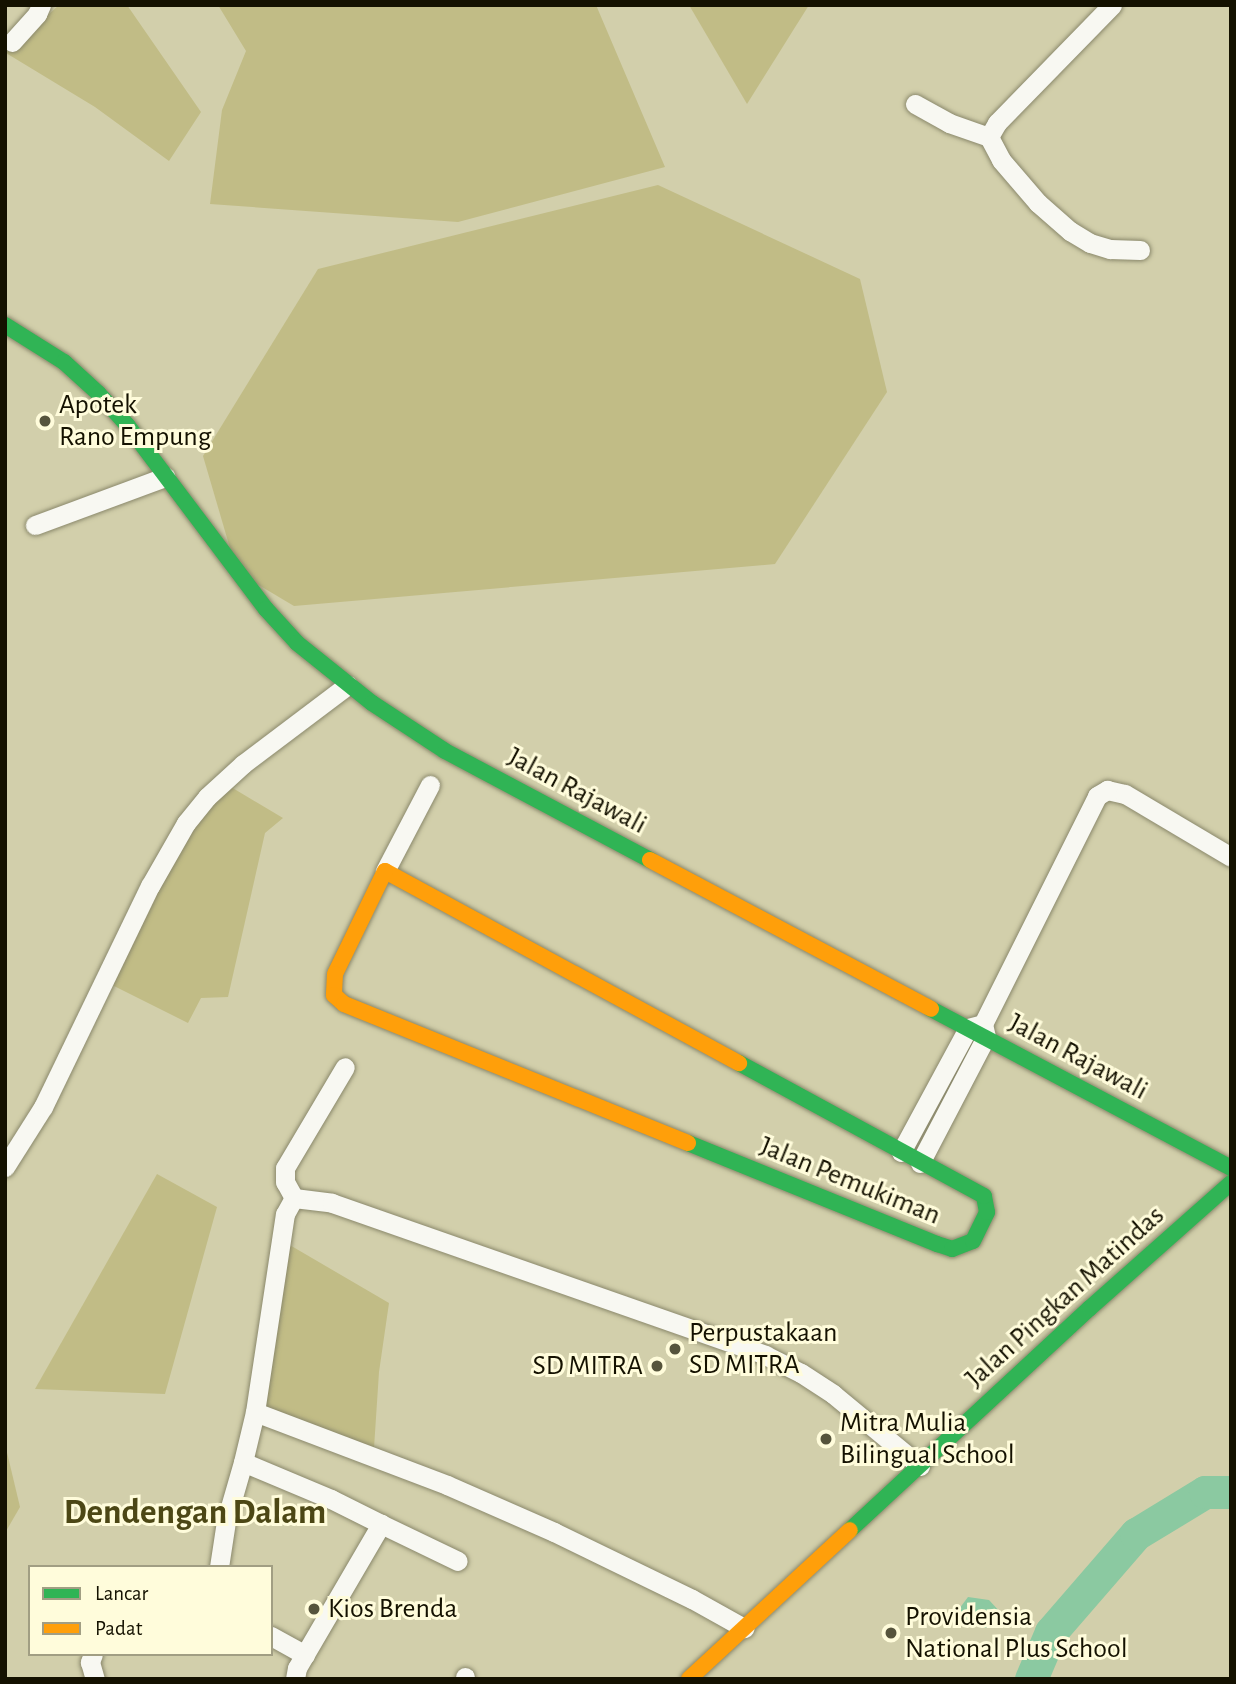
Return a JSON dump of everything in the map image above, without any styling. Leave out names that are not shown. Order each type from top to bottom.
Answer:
[{"type":"street","points":[[12,42],[41,5]]},
{"type":"street","points":[[989,137],[997,123],[1112,5]]},
{"type":"street","points":[[915,104],[955,126],[989,137],[1001,160],[1038,203],[1062,225],[1090,243],[1110,249],[1140,250]]},
{"type":"street","name":"Jalan Rajawali","points":[[5,325],[64,362],[99,394],[128,426],[265,609],[297,643],[348,685],[445,751],[979,1029],[1231,1168]]},
{"type":"street","points":[[35,525],[165,477]]},
{"type":"street","points":[[5,1167],[43,1107],[150,886],[186,822],[207,797],[243,764],[348,685]]},
{"type":"street","points":[[385,871],[429,785]]},
{"type":"street","points":[[920,1163],[979,1029],[1097,796],[1107,790],[1125,794],[1231,857]]},
{"type":"street","name":"Jalan Pemukiman","points":[[385,871],[901,1152],[984,1196],[987,1212],[972,1241],[952,1249],[937,1244],[344,1004],[334,995],[335,974],[385,871]]},
{"type":"street","points":[[901,1152],[979,1029]]},
{"type":"street","points":[[294,1198],[285,1182],[285,1168],[345,1067]]},
{"type":"street","name":"Jalan Pingkan Matindas","points":[[689,1679],[1231,1183]]},
{"type":"street","points":[[219,1565],[226,1521],[255,1412],[285,1214],[294,1198]]},
{"type":"street","points":[[294,1198],[332,1203],[765,1355],[802,1373],[833,1394],[920,1466]]},
{"type":"street","points":[[255,1412],[447,1485],[554,1532],[692,1599],[744,1628]]},
{"type":"street","points":[[243,1462],[331,1499],[458,1561]]},
{"type":"street","points":[[295,1679],[297,1668],[381,1524]]},
{"type":"street","points":[[273,1637],[305,1655]]},
{"type":"street","points":[[92,1656],[90,1662],[95,1679]]},
{"type":"shaded area","points":[[59,5],[127,5],[201,112],[169,161],[95,107],[6,53]]},
{"type":"shaded area","points":[[218,5],[596,5],[665,167],[458,222],[210,204],[222,110],[246,51]]},
{"type":"shaded area","points":[[689,5],[809,5],[747,104]]},
{"type":"shaded area","points":[[658,185],[860,279],[887,392],[775,564],[294,606],[237,572],[203,456],[318,269]]},
{"type":"shaded area","points":[[226,784],[283,818],[265,833],[228,997],[201,998],[188,1023],[114,986],[111,975],[188,826]]},
{"type":"shaded area","points":[[157,1174],[217,1207],[165,1394],[35,1389]]},
{"type":"shaded area","points":[[288,1244],[389,1303],[379,1372],[374,1448],[262,1405]]},
{"type":"shaded area","points":[[5,1444],[20,1507],[5,1533]]},
{"type":"shaded area","points":[[968,1597],[989,1600],[1001,1613],[1000,1624],[985,1628],[962,1618],[959,1609]]},
{"type":"waterway","points":[[1031,1679],[1051,1632],[1136,1534],[1205,1492],[1231,1492]]},
{"type":"traffic: fast","points":[[5,325],[64,362],[99,394],[128,426],[266,609],[297,643],[372,703],[445,751],[650,860]]},
{"type":"traffic: fast","points":[[931,1009],[1231,1168]]},
{"type":"traffic: fast","points":[[688,1143],[937,1244],[952,1249],[973,1241],[987,1212],[984,1196],[739,1063]]},
{"type":"traffic: fast","points":[[850,1530],[1090,1308],[1231,1183]]},
{"type":"traffic: slow","points":[[650,860],[931,1009]]},
{"type":"traffic: slow","points":[[385,871],[739,1063]]},
{"type":"traffic: slow","points":[[385,871],[335,974],[334,995],[344,1004],[688,1143]]},
{"type":"traffic: slow","points":[[689,1679],[850,1530]]},
{"type":"place","name":"Apotek Rano Empung","points":[[45,421]]},
{"type":"place","name":"Perpustakaan SD MITRA","points":[[675,1349]]},
{"type":"place","name":"SD MITRA","points":[[657,1366]]},
{"type":"place","name":"Mitra Mulia Bilingual School","points":[[826,1439]]},
{"type":"place","name":"Kios Brenda","points":[[314,1609]]},
{"type":"place","name":"Providensia National Plus School","points":[[891,1633]]},
{"type":"district","name":"Dendengan Dalam","points":[[195,1513]]}]
